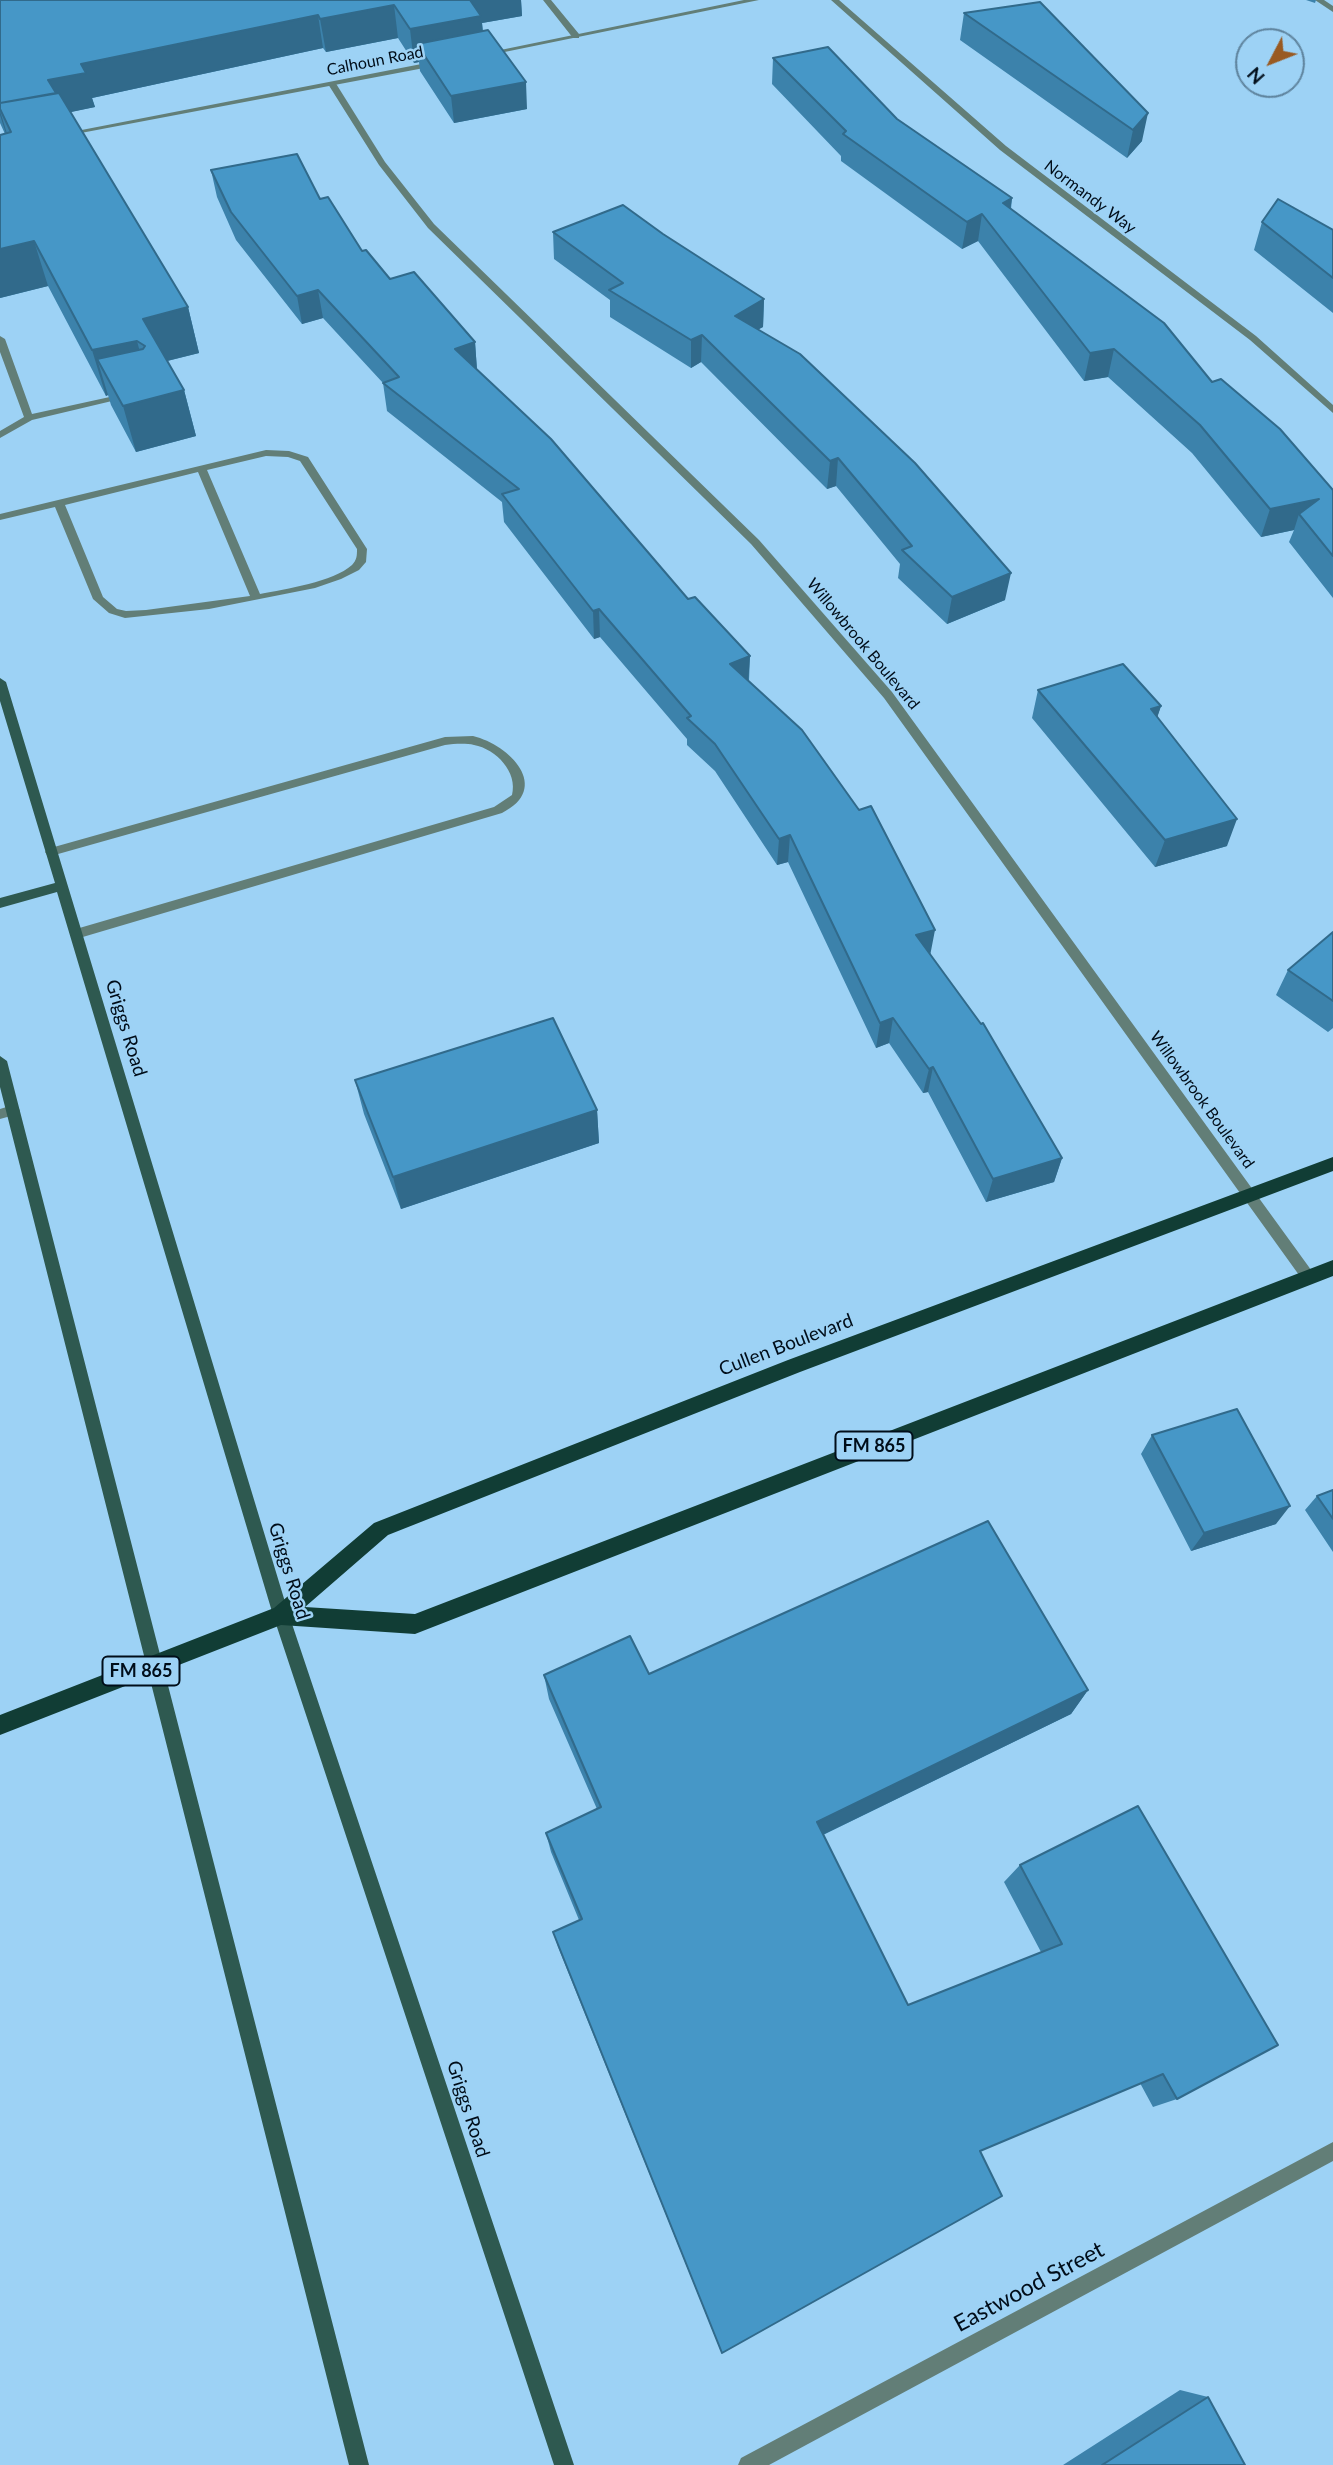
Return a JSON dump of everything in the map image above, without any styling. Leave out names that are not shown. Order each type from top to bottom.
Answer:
[{"type":"main road","name":"Griggs Road","points":[[0,682],[281,1615],[564,2465]]},
{"type":"main road","points":[[0,903],[61,886]]},
{"type":"main road","points":[[0,1061],[6,1112],[153,1667],[359,2465]]},
{"type":"main road","name":"Cullen Boulevard","points":[[0,1725],[281,1615],[381,1529],[794,1366],[1333,1164]]},
{"type":"main road","name":"Cullen Boulevard","points":[[281,1615],[415,1624],[1333,1268]]},
{"type":"street","points":[[547,0],[576,36]]},
{"type":"street","points":[[480,55],[755,0]]},
{"type":"street","name":"Normandy Way","points":[[835,0],[1003,149],[1253,338],[1333,410]]},
{"type":"street","points":[[1319,0],[1333,10]]},
{"type":"street","name":"Calhoun Road","points":[[53,136],[453,60]]},
{"type":"street","name":"Willowbrook Boulevard","points":[[332,84],[382,163],[431,226],[755,542],[888,695],[1309,1278]]},
{"type":"street","points":[[0,339],[12,382],[29,418]]},
{"type":"street","points":[[0,435],[29,418],[136,394]]},
{"type":"street","points":[[0,517],[266,453],[289,454],[304,459],[362,549],[362,559],[357,567],[342,576],[256,596],[125,615],[113,611],[98,599],[60,503]]},
{"type":"street","points":[[201,469],[256,596]]},
{"type":"street","points":[[51,852],[445,741],[464,739],[495,748],[511,765],[521,782],[519,795],[498,810],[76,934]]},
{"type":"street","name":"Eastwood Street","points":[[748,2465],[1333,2151]]},
{"type":"building","points":[[0,0],[470,0],[481,16],[410,29],[394,5],[320,19],[318,15],[81,64],[86,73],[48,80],[56,93],[0,103]]},
{"type":"building","points":[[1040,2],[1148,113],[1133,130],[964,13]]},
{"type":"building","points":[[488,30],[526,82],[451,96],[417,44]]},
{"type":"building","points":[[828,47],[897,119],[1012,198],[1003,203],[1164,323],[1212,382],[1221,379],[1280,429],[1333,490],[1333,556],[1299,514],[1319,499],[1270,509],[1200,425],[1114,349],[1090,353],[982,214],[967,222],[843,134],[846,131],[773,58]]},
{"type":"building","points":[[59,93],[188,307],[143,319],[184,390],[123,406],[97,359],[143,349],[145,346],[137,341],[92,350],[34,241],[0,249],[0,135],[11,132],[0,109],[0,103]]},
{"type":"building","points":[[297,154],[320,199],[328,197],[362,251],[366,250],[390,279],[414,272],[475,342],[455,349],[551,439],[688,599],[695,597],[750,656],[730,664],[802,730],[859,810],[871,806],[935,930],[916,935],[981,1024],[983,1023],[1062,1158],[993,1179],[933,1067],[929,1069],[893,1018],[880,1023],[790,835],[779,839],[715,744],[687,718],[691,716],[599,609],[593,611],[502,494],[519,489],[383,383],[399,377],[318,290],[297,296],[231,212],[211,170]]},
{"type":"building","points":[[1278,199],[1333,230],[1333,278],[1262,222]]},
{"type":"building","points":[[623,205],[764,299],[735,316],[800,354],[915,463],[1011,573],[952,597],[902,550],[912,546],[838,458],[830,461],[702,335],[691,340],[609,290],[623,283],[553,232]]},
{"type":"building","points":[[1123,664],[1161,706],[1151,709],[1237,819],[1165,840],[1038,690]]},
{"type":"building","points":[[1333,932],[1333,1001],[1288,970]]},
{"type":"building","points":[[553,1018],[597,1110],[393,1177],[355,1080]]},
{"type":"building","points":[[1237,1409],[1290,1506],[1204,1533],[1152,1435]]},
{"type":"building","points":[[1333,1490],[1333,1519],[1317,1496]]},
{"type":"building","points":[[988,1521],[1088,1690],[817,1822],[908,2005],[1062,1944],[1020,1865],[1138,1806],[1278,2045],[1177,2099],[1163,2074],[980,2151],[1002,2196],[722,2353],[553,1932],[582,1919],[546,1833],[601,1807],[544,1675],[630,1636],[649,1674]]},
{"type":"building","points":[[1208,2397],[1245,2465],[1102,2465]]}]
